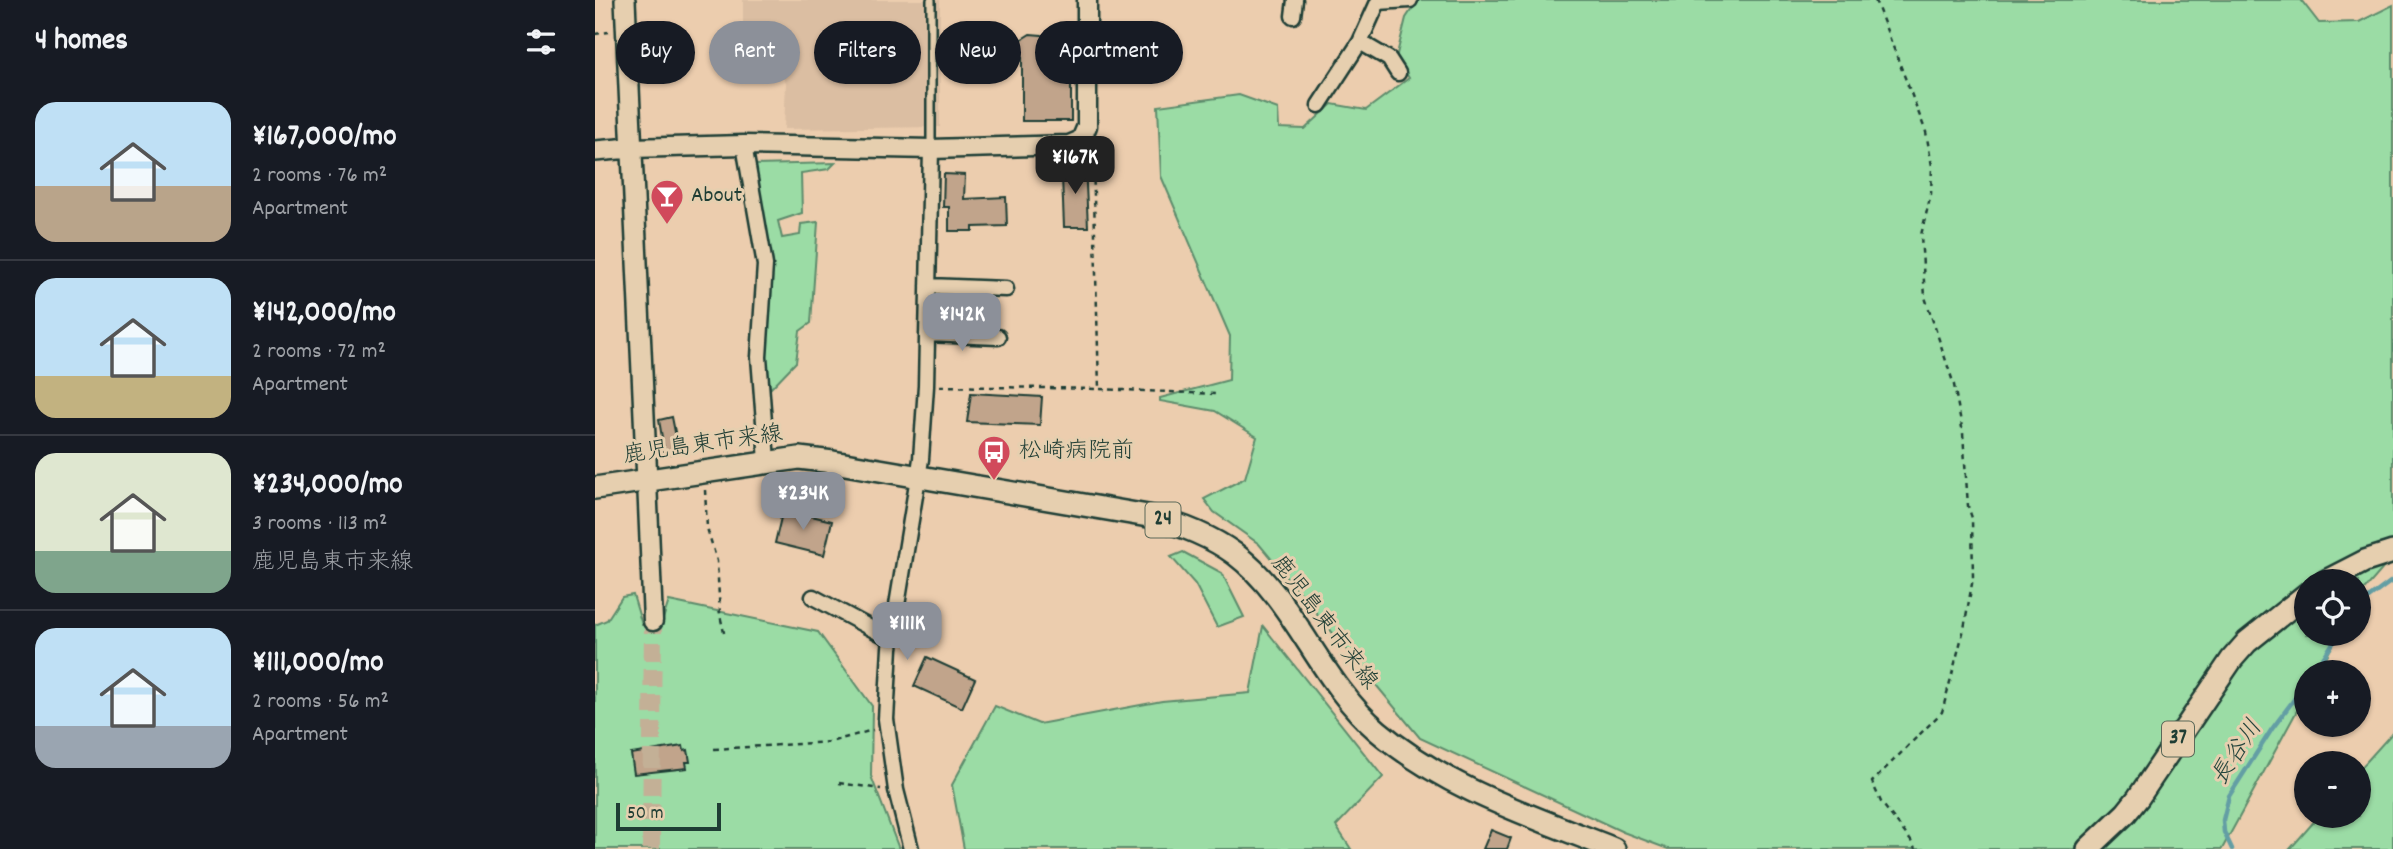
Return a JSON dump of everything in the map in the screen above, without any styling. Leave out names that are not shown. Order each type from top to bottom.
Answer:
[{"type":"main road","points":[[625,0],[647,481]]},
{"type":"main road","points":[[595,151],[631,148]]},
{"type":"main road","name":"鹿児島東市来線","points":[[595,488],[767,461],[810,460],[918,476],[1148,516],[1179,524],[1235,554],[1257,574],[1276,597],[1349,704],[1404,752],[1437,774],[1472,791],[1614,849]]},
{"type":"main road","points":[[2349,569],[2393,552]]},
{"type":"main road","name":"37","points":[[2088,849],[2126,813],[2232,659],[2265,627],[2294,604]]},
{"type":"street","points":[[631,148],[744,145],[932,149],[1064,145],[1081,140],[1087,126],[1087,0]]},
{"type":"street","points":[[1293,16],[1295,0]]},
{"type":"street","points":[[1319,105],[1360,42],[1378,2],[1409,0]]},
{"type":"street","points":[[1360,42],[1388,59],[1398,73]]},
{"type":"street","points":[[744,145],[765,265],[759,357],[767,461]]},
{"type":"street","points":[[911,849],[896,790],[887,727],[891,639],[918,476],[926,386],[932,149]]},
{"type":"street","points":[[928,286],[1006,289]]},
{"type":"street","points":[[927,334],[998,337]]},
{"type":"street","points":[[647,481],[653,621]]},
{"type":"street","points":[[813,597],[891,639]]},
{"type":"lane","points":[[931,0],[932,149]]},
{"type":"path","points":[[1875,0],[1926,132],[1932,166],[1931,194],[1921,235],[1925,297],[1954,385],[1963,433],[1968,506],[1972,518],[1973,578],[1964,629],[1942,712],[1872,782],[1881,802],[1915,849]]},
{"type":"path","points":[[1081,140],[1093,158],[1100,389]]},
{"type":"path","points":[[926,386],[1215,394]]},
{"type":"path","points":[[704,473],[707,528],[717,561],[720,615],[725,638]]},
{"type":"path","points":[[714,749],[830,742],[887,727]]},
{"type":"path","points":[[839,783],[896,790]]},
{"type":"shaded area","points":[[743,0],[940,0],[940,21],[935,21],[935,84],[940,84],[940,127],[784,129],[786,84],[800,84],[800,21],[743,21]]},
{"type":"green space","points":[[1418,0],[2301,0],[2319,23],[2359,22],[2393,5],[2393,557],[2371,582],[2371,569],[2294,569],[2294,646],[2332,646],[2325,660],[2294,660],[2294,716],[2222,849],[1668,849],[1623,832],[1420,738],[1259,544],[1214,512],[1204,499],[1245,478],[1257,437],[1215,411],[1160,401],[1160,398],[1229,380],[1230,336],[1161,176],[1158,106],[1239,95],[1278,109],[1279,128],[1305,129],[1332,104],[1366,110],[1409,78],[1396,58],[1406,18]]},
{"type":"green space","points":[[835,163],[829,169],[801,173],[802,213],[778,221],[782,238],[800,235],[801,224],[818,222],[811,323],[800,331],[796,362],[770,389],[766,358],[773,263],[753,165]]},
{"type":"green space","points":[[1183,552],[1222,573],[1244,617],[1217,627],[1195,584],[1171,557]]},
{"type":"green space","points":[[633,595],[642,625],[661,625],[669,601],[818,632],[872,706],[871,776],[899,849],[595,849],[595,625],[607,620],[622,597]]},
{"type":"green space","points":[[1263,626],[1383,777],[1336,826],[1351,849],[964,849],[952,785],[995,706],[1039,724],[1162,701],[1250,693]]},
{"type":"green space","points":[[2393,732],[2393,849],[2290,849],[2308,828],[2371,828],[2371,757]]},
{"type":"building","points":[[1035,34],[1035,84],[1071,84],[1071,121],[1022,121],[1022,39]]},
{"type":"building","points":[[1064,164],[1085,164],[1088,227],[1064,227]]},
{"type":"building","points":[[944,174],[965,175],[964,199],[1006,197],[1007,226],[949,231],[949,207],[943,207]]},
{"type":"building","points":[[971,393],[1042,397],[1040,425],[967,422]]},
{"type":"building","points":[[672,417],[679,452],[665,455],[659,420]]},
{"type":"building","points":[[783,509],[832,521],[824,555],[775,543]]},
{"type":"building","points":[[927,657],[975,679],[962,708],[914,686]]},
{"type":"building","points":[[683,746],[684,751],[688,750],[690,762],[686,762],[687,768],[634,774],[631,754]]},
{"type":"building","points":[[1491,830],[1511,838],[1507,849],[1483,849]]},
{"type":"waterway","name":"長谷川","points":[[2371,596],[2393,580]]},
{"type":"waterway","name":"長谷川","points":[[2322,660],[2331,646]]},
{"type":"waterway","name":"長谷川","points":[[2232,849],[2224,832],[2223,820],[2229,796],[2294,699]]},
{"type":"tunnel","points":[[651,849],[653,621]]},
{"type":"place","name":"About","points":[[667,226]]},
{"type":"place","name":"松崎病院前","points":[[994,482]]}]
